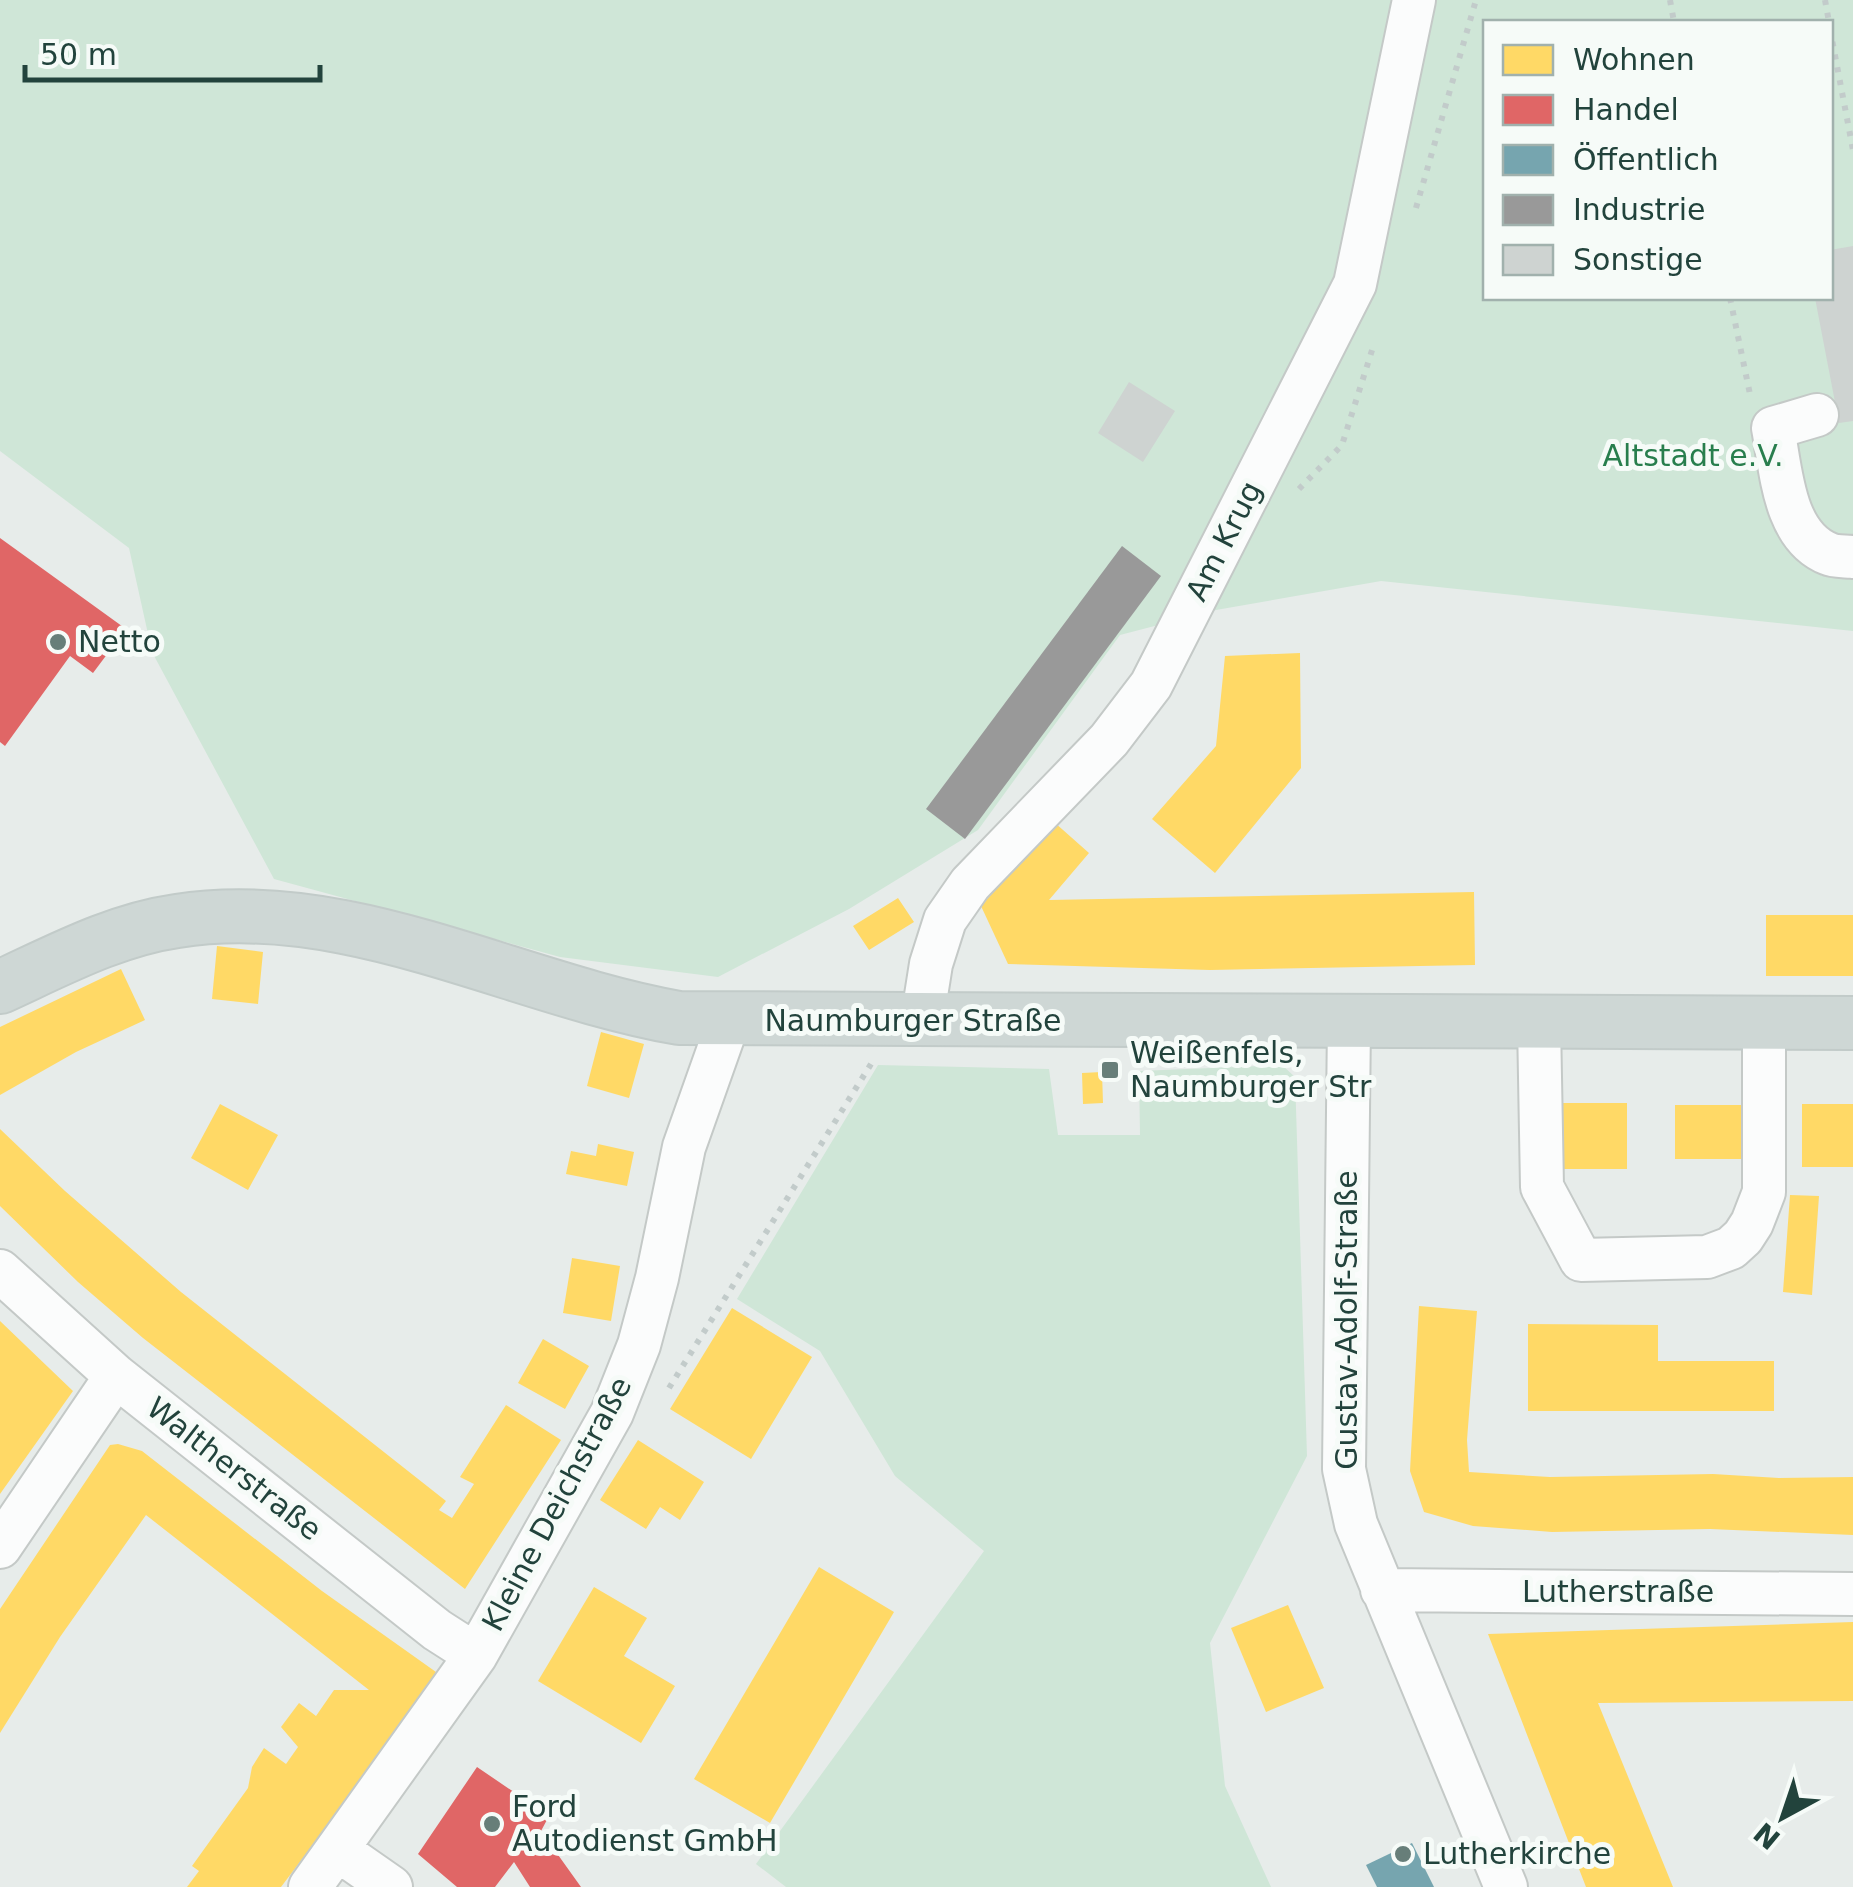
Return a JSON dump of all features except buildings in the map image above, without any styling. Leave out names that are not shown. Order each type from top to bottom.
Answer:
[{"type":"main road","name":"Naumburger Straße","points":[[0,988],[108,938],[142,928],[195,919],[252,917],[372,934],[632,1010],[679,1018],[1853,1022]]},
{"type":"street","name":"Am Krug","points":[[922,1021],[931,964],[945,920],[970,884],[1109,740],[1151,685],[1355,284],[1414,0]]},
{"type":"street","points":[[1817,415],[1773,428],[1789,504],[1800,532],[1829,554],[1853,557]]},
{"type":"street","name":"Kleine Deichstraße","points":[[310,1887],[476,1655],[612,1413],[639,1345],[684,1147],[730,1020]]},
{"type":"street","name":"Gustav-Adolf-Straße","points":[[1349,1022],[1344,1470],[1356,1524],[1506,1887]]},
{"type":"street","points":[[1540,1022],[1542,1187],[1581,1260],[1707,1257],[1731,1248],[1742,1237],[1764,1192],[1764,1023]]},
{"type":"street","name":"Waltherstraße","points":[[0,1271],[116,1376],[437,1630],[476,1655]]},
{"type":"street","points":[[0,1547],[116,1376]]},
{"type":"street","name":"Lutherstraße","points":[[1382,1590],[1853,1594]]},
{"type":"street","points":[[338,1850],[391,1887]]},
{"type":"path","points":[[1833,42],[1853,150]]},
{"type":"path","points":[[1730,300],[1751,399],[1773,428]]},
{"type":"path","points":[[612,1413],[652,1414],[873,1061]]},
{"type":"green space","name":"Altstadt e.V.","points":[[0,0],[1853,0],[1853,631],[1381,581],[1216,610],[1120,635],[978,830],[849,909],[718,977],[560,957],[274,879],[152,652],[129,548],[0,451]]},
{"type":"green space","points":[[878,1065],[1049,1069],[1058,1135],[1140,1135],[1139,1071],[1282,1065],[1295,1077],[1307,1456],[1210,1643],[1225,1786],[1271,1887],[786,1887],[756,1864],[984,1551],[895,1476],[820,1351],[737,1299]]},
{"type":"place","name":"Netto","points":[[58,642]]},
{"type":"place","name":"Weißenfels, Naumburger Str","points":[[1110,1070]]},
{"type":"place","name":"Ford Autodienst GmbH","points":[[492,1824]]},
{"type":"place","name":"Lutherkirche","points":[[1403,1854]]}]
